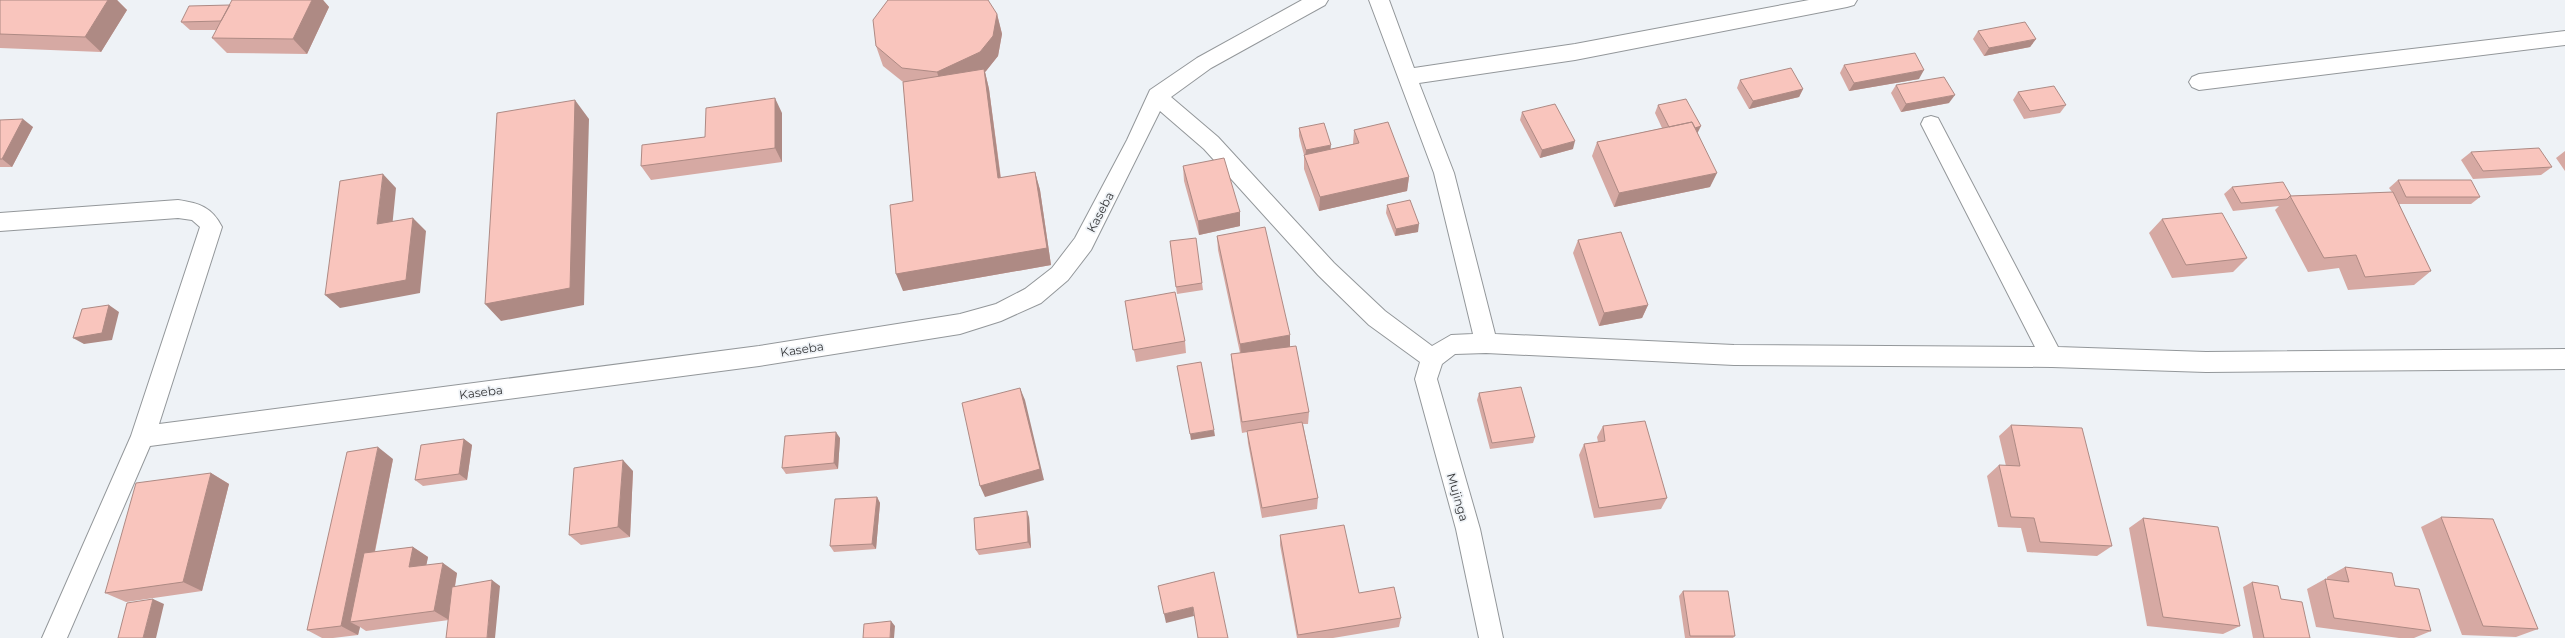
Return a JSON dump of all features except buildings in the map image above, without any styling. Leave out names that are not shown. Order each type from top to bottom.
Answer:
[{"type":"street","points":[[1318,0],[1204,62],[1157,96],[1211,143],[1326,269],[1378,318],[1432,358],[1451,345],[1486,343],[1734,355],[2052,357],[2206,362],[2565,359]]},
{"type":"street","points":[[1379,0],[1444,173],[1486,343]]},
{"type":"street","points":[[1407,77],[1575,52],[1847,0]]},
{"type":"street","points":[[2199,82],[2565,38]]},
{"type":"street","name":"Kaseba","points":[[143,436],[759,356],[960,324],[1001,312],[1033,296],[1060,274],[1083,244],[1137,141],[1157,96]]},
{"type":"street","points":[[1931,124],[2052,357]]},
{"type":"street","points":[[0,222],[178,209],[197,211],[206,217],[211,227],[143,436],[54,638]]},
{"type":"street","name":"Mujinga","points":[[1432,358],[1426,380],[1468,529],[1491,638]]}]
